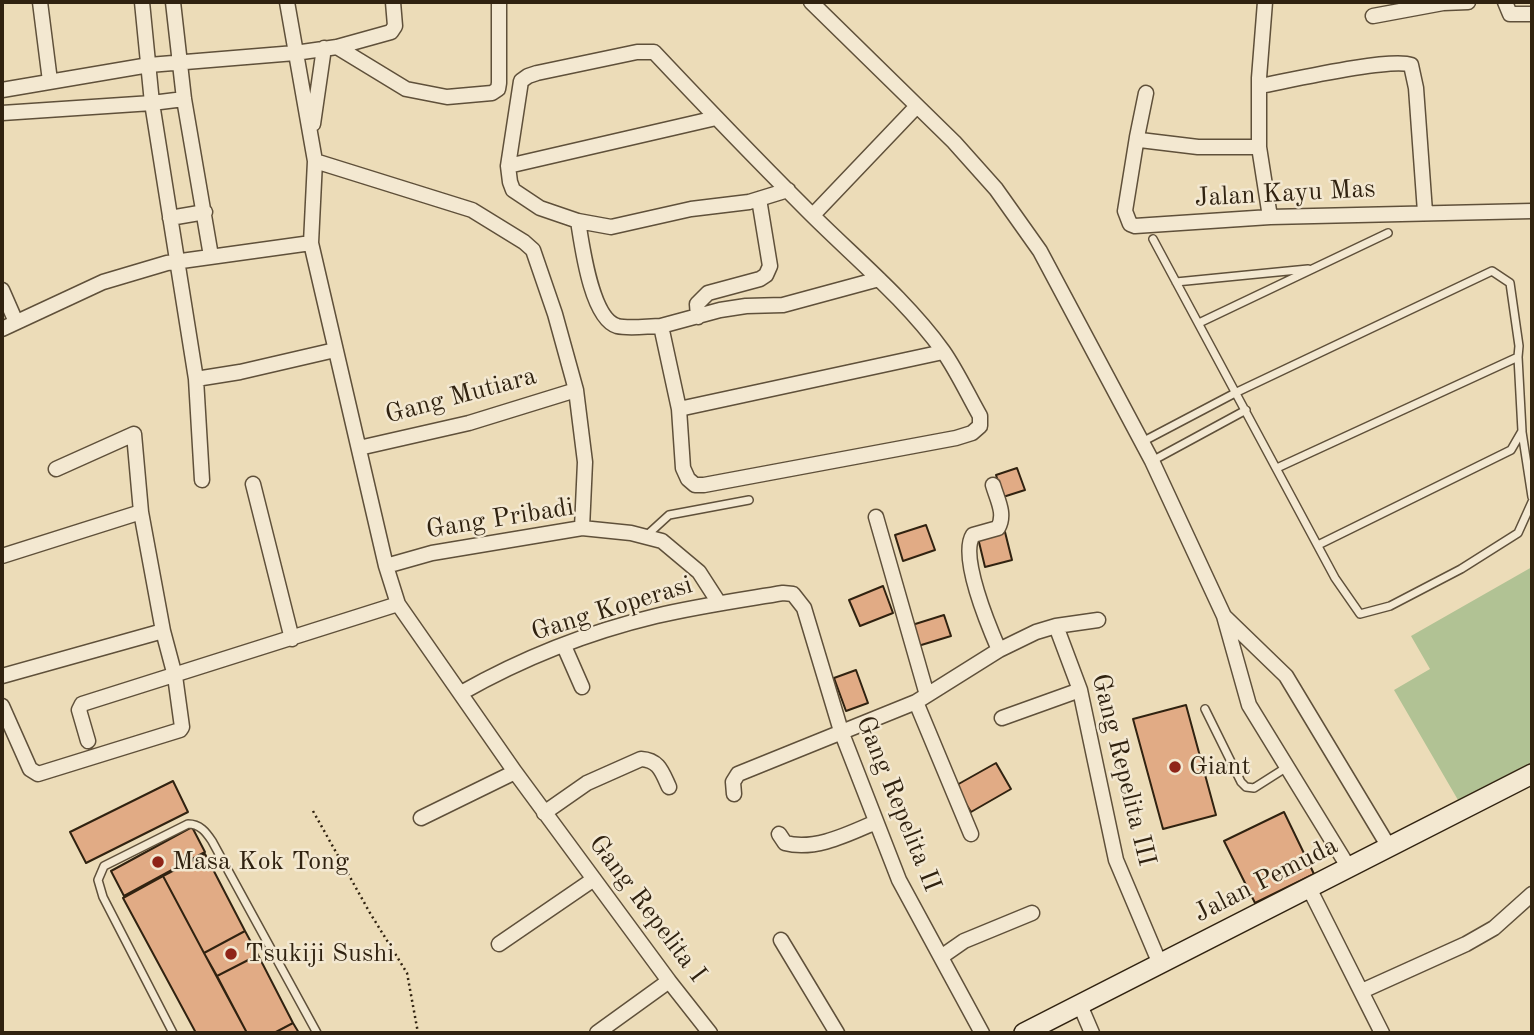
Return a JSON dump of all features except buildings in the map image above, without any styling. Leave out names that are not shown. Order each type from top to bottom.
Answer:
[{"type":"main road","name":"Jalan Pemuda","points":[[1024,1033],[1532,774]]},
{"type":"street","points":[[40,2],[50,81]]},
{"type":"street","points":[[142,2],[152,103],[196,379],[202,480]]},
{"type":"street","points":[[173,2],[184,99],[211,256]]},
{"type":"street","points":[[287,2],[312,136]]},
{"type":"street","points":[[2,90],[149,65],[295,53],[331,47],[391,32],[395,26],[393,2]]},
{"type":"street","points":[[331,47],[406,89],[447,97],[492,93],[498,89],[499,83],[499,2]]},
{"type":"street","points":[[811,2],[954,142],[996,189],[1040,251],[1152,461],[1224,616],[1249,705],[1349,868]]},
{"type":"street","points":[[1265,2],[1259,147],[1270,217]]},
{"type":"street","points":[[1373,16],[1433,5],[1468,2]]},
{"type":"street","points":[[1505,2],[1510,14],[1532,13]]},
{"type":"street","points":[[312,136],[331,47]]},
{"type":"street","points":[[661,326],[679,409],[683,468],[688,479],[695,485],[956,438],[972,433],[981,426],[980,416],[943,352],[879,279],[716,118],[654,52],[637,52],[537,73],[521,81],[508,166],[513,190],[540,208],[578,221],[611,227],[691,209],[759,199],[788,190]]},
{"type":"street","points":[[1260,86],[1353,69],[1406,63],[1411,65],[1416,88],[1425,212]]},
{"type":"street","points":[[1146,93],[1137,137],[1144,142],[1198,148],[1259,147]]},
{"type":"street","points":[[2,113],[184,99]]},
{"type":"street","points":[[813,215],[916,107]]},
{"type":"street","points":[[508,166],[716,118]]},
{"type":"street","name":"Gang Repelita I","points":[[312,136],[315,161],[311,243],[386,566],[398,604],[544,813],[710,1033]]},
{"type":"street","name":"Jalan Kayu Mas","points":[[1137,137],[1125,211],[1130,224],[1135,226],[1270,217],[1532,211]]},
{"type":"street","points":[[315,161],[472,210],[533,250],[576,390],[584,462],[582,528]]},
{"type":"street","points":[[698,317],[697,304],[708,293],[766,275],[770,266],[759,199]]},
{"type":"street","points":[[170,218],[205,212]]},
{"type":"street","points":[[578,221],[587,271],[605,317],[617,326],[661,326],[746,306],[783,305],[879,279]]},
{"type":"street","points":[[2,329],[103,282],[177,260],[311,243]]},
{"type":"street","points":[[2,290],[16,322]]},
{"type":"street","points":[[196,379],[240,372],[335,350]]},
{"type":"street","points":[[679,409],[943,352]]},
{"type":"street","name":"Gang Mutiara","points":[[359,448],[469,423],[576,390]]},
{"type":"street","points":[[2,706],[30,769],[38,774],[180,730],[183,722],[141,512],[134,435],[132,433],[56,468]]},
{"type":"street","points":[[253,484],[292,639]]},
{"type":"street","points":[[992,485],[1002,521],[998,528],[972,535],[967,547],[981,609],[999,650]]},
{"type":"street","points":[[2,556],[141,512]]},
{"type":"street","points":[[876,517],[922,699],[971,834]]},
{"type":"street","name":"Gang Pribadi","points":[[386,566],[432,553],[582,528],[645,536],[662,541],[699,572],[719,603]]},
{"type":"street","name":"Gang Koperasi","points":[[461,692],[521,662],[655,616],[783,593]]},
{"type":"street","name":"Gang Repelita II","points":[[783,593],[793,594],[804,608],[841,731],[899,880],[982,1033]]},
{"type":"street","points":[[88,741],[80,705],[398,604]]},
{"type":"street","points":[[1224,616],[1286,676],[1389,847]]},
{"type":"street","points":[[734,794],[733,782],[738,774],[922,699],[999,650],[1036,632],[1098,620]]},
{"type":"street","name":"Gang Repelita III","points":[[1056,626],[1080,690],[1116,860],[1160,964]]},
{"type":"street","points":[[2,676],[163,631]]},
{"type":"street","points":[[564,646],[582,687]]},
{"type":"street","points":[[1002,718],[1080,690]]},
{"type":"street","points":[[544,813],[587,783],[635,760],[648,760],[659,766],[669,787]]},
{"type":"street","points":[[421,818],[515,772]]},
{"type":"street","points":[[779,834],[785,843],[799,846],[852,832],[876,822]]},
{"type":"street","points":[[499,944],[594,879]]},
{"type":"street","points":[[1309,888],[1382,1033]]},
{"type":"street","points":[[1362,991],[1466,944],[1494,928],[1532,894]]},
{"type":"street","points":[[941,957],[964,942],[1032,913]]},
{"type":"street","points":[[781,940],[837,1033]]},
{"type":"street","points":[[597,1033],[669,981]]},
{"type":"street","points":[[1080,1005],[1092,1033]]},
{"type":"lane","points":[[1199,323],[1388,233]]},
{"type":"lane","points":[[1141,442],[1237,392],[1492,271],[1510,283],[1519,345],[1522,431],[1532,499],[1518,534],[1414,594],[1390,606],[1360,614],[1335,578],[1237,392],[1153,239]]},
{"type":"lane","points":[[1176,282],[1314,269]]},
{"type":"lane","points":[[1277,468],[1518,357]]},
{"type":"lane","points":[[1152,461],[1246,410]]},
{"type":"lane","points":[[1318,545],[1511,450],[1522,431]]},
{"type":"lane","points":[[645,536],[668,515],[749,500]]},
{"type":"lane","points":[[1205,709],[1241,782],[1247,788],[1254,788],[1287,767]]},
{"type":"lane","points":[[173,1033],[103,897],[98,880],[104,866],[188,824],[195,824],[203,829],[212,841],[317,1033]]},
{"type":"path","points":[[313,811],[407,973],[418,1033]]},
{"type":"green space","points":[[1532,567],[1532,762],[1458,800],[1394,690],[1430,669],[1411,636]]},
{"type":"place","name":"Giant","points":[[1175,767]]},
{"type":"place","name":"Masa Kok Tong","points":[[158,862]]},
{"type":"place","name":"Tsukiji Sushi","points":[[231,954]]}]
